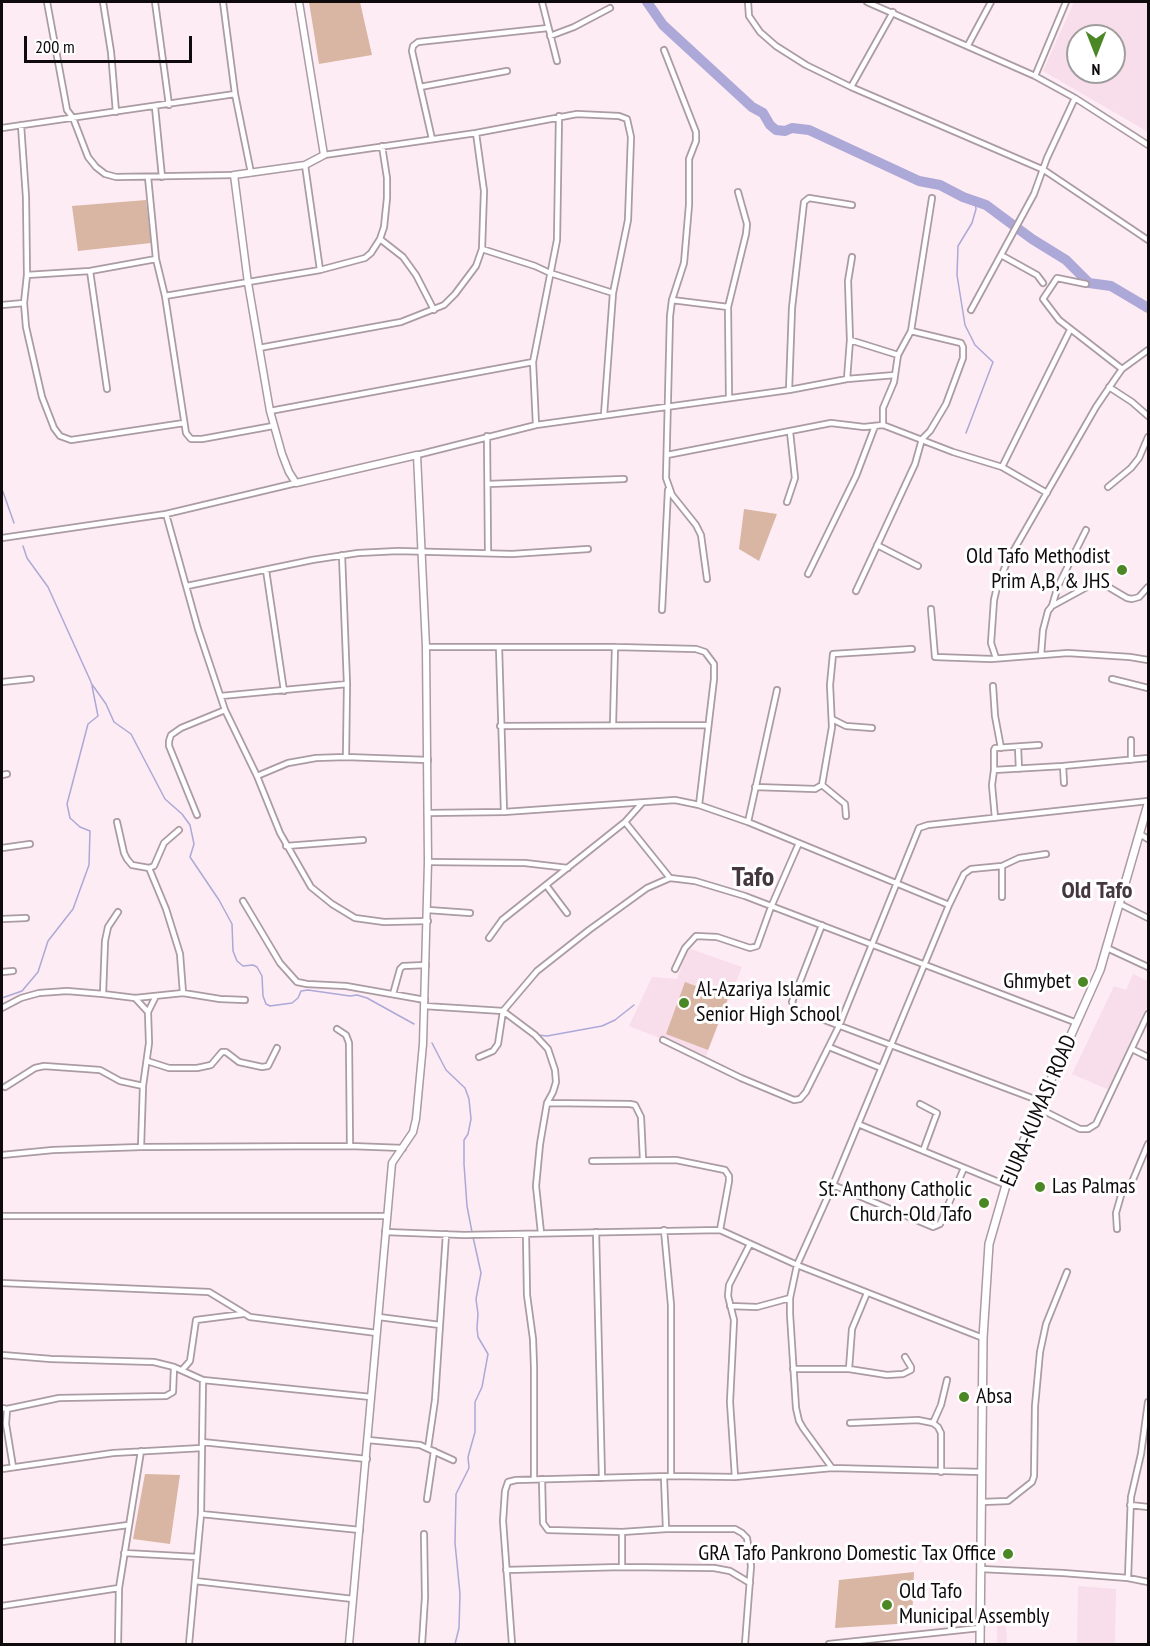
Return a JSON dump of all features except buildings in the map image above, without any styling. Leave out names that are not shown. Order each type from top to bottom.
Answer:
[{"type":"main road","name":"EJURA-KUMASI ROAD","points":[[980,1644],[984,1338],[989,1244],[1005,1185],[1038,1105],[1077,1023],[1107,948],[1149,803]]},
{"type":"street","points":[[47,2],[66,110],[73,118],[88,157],[105,174],[116,177],[234,175],[304,165],[324,155],[476,133],[560,116],[577,114],[619,116],[627,119],[630,127],[628,220],[613,293],[604,415]]},
{"type":"street","points":[[103,2],[111,52],[116,112]]},
{"type":"street","points":[[155,2],[169,105]]},
{"type":"street","points":[[223,2],[235,94],[251,173]]},
{"type":"street","points":[[299,2],[324,155]]},
{"type":"street","points":[[542,2],[557,61]]},
{"type":"street","points":[[748,2],[749,16],[760,32],[776,46],[806,65],[851,87],[1044,170],[1149,240]]},
{"type":"street","points":[[872,2],[1035,76],[1075,98],[1149,145]]},
{"type":"street","points":[[968,45],[990,2]]},
{"type":"street","points":[[1035,76],[1066,2]]},
{"type":"street","points":[[550,36],[574,27],[610,8]]},
{"type":"street","points":[[851,87],[893,12]]},
{"type":"street","points":[[432,139],[412,51],[418,42],[548,28]]},
{"type":"street","points":[[662,610],[668,489],[666,406],[672,300],[684,263],[689,205],[689,159],[696,141],[696,132],[664,50]]},
{"type":"street","points":[[420,87],[507,71]]},
{"type":"street","points":[[2,128],[235,94]]},
{"type":"street","points":[[971,310],[1034,194],[1058,133],[1075,98]]},
{"type":"street","points":[[155,107],[162,177]]},
{"type":"street","points":[[536,425],[533,362],[557,240],[560,116]]},
{"type":"street","points":[[21,125],[26,197],[27,275],[24,303],[26,327],[42,398],[54,428],[60,436],[71,440],[184,423]]},
{"type":"street","points":[[259,348],[401,322],[444,305],[476,266],[483,249],[484,192],[476,133]]},
{"type":"street","points":[[165,296],[320,270],[365,258],[380,239],[384,227],[387,178],[382,146]]},
{"type":"street","points":[[304,165],[320,270]]},
{"type":"street","points":[[234,175],[248,283],[273,426],[289,472],[296,483]]},
{"type":"street","points":[[148,177],[156,259],[165,296],[186,433],[191,439],[202,440],[273,426]]},
{"type":"street","points":[[729,398],[728,307],[747,224],[738,192]]},
{"type":"street","points":[[789,390],[792,308],[804,202],[808,198],[852,205]]},
{"type":"street","points":[[883,425],[883,408],[895,375],[898,356],[911,331],[932,198]]},
{"type":"street","points":[[380,239],[403,257],[416,275],[434,310]]},
{"type":"street","points":[[483,249],[613,293]]},
{"type":"street","points":[[1001,255],[1037,275],[1043,283]]},
{"type":"street","points":[[847,379],[850,340],[848,281],[852,257]]},
{"type":"street","points":[[27,275],[90,271],[156,259]]},
{"type":"street","points":[[90,271],[107,389]]},
{"type":"street","points":[[1086,284],[1058,278],[1042,298],[1051,312],[1070,330],[1109,357],[1122,369]]},
{"type":"street","points":[[672,300],[728,307]]},
{"type":"street","points":[[2,305],[24,303]]},
{"type":"street","points":[[1002,467],[1070,330]]},
{"type":"street","points":[[856,591],[915,464],[922,439],[946,404],[961,366],[963,347],[961,343],[911,331]]},
{"type":"street","points":[[850,340],[898,356]]},
{"type":"street","points":[[996,658],[991,643],[991,621],[997,587],[1021,536],[1109,387],[1122,369],[1149,350]]},
{"type":"street","points":[[270,411],[533,362]]},
{"type":"street","points":[[2,538],[166,514],[536,425],[789,390],[847,379],[895,375]]},
{"type":"street","points":[[1109,387],[1149,416]]},
{"type":"street","points":[[667,455],[831,423],[883,425],[953,452],[1002,467],[1047,493]]},
{"type":"street","points":[[808,574],[856,476],[875,426]]},
{"type":"street","points":[[787,502],[795,478],[790,432]]},
{"type":"street","points":[[487,436],[488,552]]},
{"type":"street","points":[[1107,487],[1131,468],[1149,437]]},
{"type":"street","points":[[349,1644],[392,1163],[413,1132],[417,1119],[424,1003],[428,921],[428,760],[426,647],[417,454]]},
{"type":"street","points":[[488,484],[624,478]]},
{"type":"street","points":[[668,489],[696,525],[700,535],[707,579]]},
{"type":"street","points":[[166,514],[198,629],[225,710],[257,776],[286,846],[312,887],[332,904],[356,918],[384,922],[428,921]]},
{"type":"street","points":[[1041,655],[1042,630],[1048,611],[1086,530]]},
{"type":"street","points":[[877,545],[918,566]]},
{"type":"street","points":[[187,586],[342,555],[386,551],[512,554],[588,549]]},
{"type":"street","points":[[342,555],[347,684],[346,757]]},
{"type":"street","points":[[266,570],[284,691]]},
{"type":"street","points":[[1052,606],[1096,582],[1132,599],[1139,597],[1149,587]]},
{"type":"street","points":[[931,609],[934,656],[937,658],[972,659],[1068,653],[1149,660]]},
{"type":"street","points":[[426,647],[615,647],[696,649],[705,652],[711,658],[714,669],[699,805]]},
{"type":"street","points":[[499,647],[504,812]]},
{"type":"street","points":[[613,724],[615,647]]},
{"type":"street","points":[[755,787],[815,789],[822,785],[832,719],[830,685],[833,654],[912,649]]},
{"type":"street","points":[[2,682],[31,679]]},
{"type":"street","points":[[1112,679],[1149,688]]},
{"type":"street","points":[[221,696],[347,684]]},
{"type":"street","points":[[993,686],[995,716],[1001,748]]},
{"type":"street","points":[[748,822],[777,690]]},
{"type":"street","points":[[197,815],[169,741],[171,735],[181,728],[225,710]]},
{"type":"street","points":[[832,719],[846,726],[872,728]]},
{"type":"street","points":[[500,726],[708,725]]},
{"type":"street","points":[[1131,740],[1131,760]]},
{"type":"street","points":[[995,818],[992,785],[995,748],[1039,745]]},
{"type":"street","points":[[1018,747],[1019,768]]},
{"type":"street","points":[[257,776],[288,763],[316,758],[428,760]]},
{"type":"street","points":[[994,770],[1149,758]]},
{"type":"street","points":[[1063,766],[1064,783]]},
{"type":"street","points":[[822,785],[845,804],[846,816]]},
{"type":"street","points":[[428,813],[504,812],[668,799],[699,805],[748,822],[949,905]]},
{"type":"street","points":[[489,938],[502,920],[625,822],[642,802]]},
{"type":"street","points":[[663,1040],[741,1078],[794,1100],[800,1099],[806,1092],[839,1026],[919,828],[928,825],[1149,803]]},
{"type":"street","points":[[117,822],[127,859],[132,865],[149,868],[154,867],[164,843],[179,830]]},
{"type":"street","points":[[625,822],[670,878]]},
{"type":"street","points":[[1140,834],[1149,839]]},
{"type":"street","points":[[286,846],[363,840]]},
{"type":"street","points":[[675,969],[685,948],[696,936],[717,937],[750,948],[756,947],[799,843]]},
{"type":"street","points":[[2,848],[30,844]]},
{"type":"street","points":[[832,1468],[799,1421],[793,1369],[790,1298],[797,1265],[965,872],[1002,866],[1019,858],[1046,854]]},
{"type":"street","points":[[428,862],[525,863],[568,868]]},
{"type":"street","points":[[1002,866],[1002,897]]},
{"type":"street","points":[[149,868],[166,909],[180,954],[183,993]]},
{"type":"street","points":[[479,1057],[493,1051],[498,1044],[502,1011],[537,971],[647,888],[670,878],[702,883],[822,925],[1077,1023]]},
{"type":"street","points":[[546,885],[567,913]]},
{"type":"street","points":[[243,901],[280,963],[297,982],[346,986],[393,994],[424,1003],[502,1011],[537,1038],[551,1054],[556,1086],[547,1103],[540,1144],[536,1186],[541,1233]]},
{"type":"street","points":[[1120,904],[1149,918]]},
{"type":"street","points":[[428,910],[470,913]]},
{"type":"street","points":[[104,993],[105,941],[108,927],[118,912]]},
{"type":"street","points":[[2,920],[26,918]]},
{"type":"street","points":[[822,925],[791,1005],[795,1009],[891,1044],[1038,1105],[1080,1129],[1092,1127],[1098,1120],[1149,1014]]},
{"type":"street","points":[[1107,948],[1149,967]]},
{"type":"street","points":[[393,994],[400,969],[404,966],[426,964]]},
{"type":"street","points":[[2,972],[13,971]]},
{"type":"street","points":[[2,1008],[21,998],[39,993],[67,991],[135,998],[155,998],[164,994],[183,993],[220,999],[245,1000]]},
{"type":"street","points":[[135,998],[148,1012]]},
{"type":"street","points":[[141,1147],[142,1086],[149,1043],[148,1012],[155,998]]},
{"type":"street","points":[[337,1029],[346,1035],[349,1042],[350,1146]]},
{"type":"street","points":[[829,1047],[881,1068]]},
{"type":"street","points":[[147,1061],[169,1068],[197,1068],[211,1065],[222,1052],[226,1052],[239,1062],[262,1067],[268,1066],[277,1048]]},
{"type":"street","points":[[1132,1049],[1149,1057]]},
{"type":"street","points":[[5,1087],[35,1068],[44,1066],[100,1070],[120,1081],[142,1086]]},
{"type":"street","points":[[547,1103],[635,1105],[641,1117],[643,1159]]},
{"type":"street","points":[[920,1104],[938,1113],[923,1151]]},
{"type":"street","points":[[858,1124],[1005,1185]]},
{"type":"street","points":[[1117,1229],[1116,1213],[1122,1192],[1132,1182],[1146,1156],[1149,1144]]},
{"type":"street","points":[[2,1155],[53,1150],[141,1147],[403,1148]]},
{"type":"street","points":[[592,1161],[676,1160],[725,1170],[729,1181],[720,1230]]},
{"type":"street","points":[[833,1185],[933,1227],[940,1224],[964,1168]]},
{"type":"street","points":[[2,1216],[387,1216]]},
{"type":"street","points":[[664,1230],[672,1305],[670,1476]]},
{"type":"street","points":[[385,1232],[481,1235],[720,1230],[797,1265],[984,1338]]},
{"type":"street","points":[[596,1232],[602,1478]]},
{"type":"street","points":[[428,1448],[435,1400],[446,1234]]},
{"type":"street","points":[[526,1234],[527,1295],[534,1367],[534,1479]]},
{"type":"street","points":[[735,1477],[730,1402],[734,1320],[730,1306],[729,1285],[750,1244]]},
{"type":"street","points":[[982,1502],[1008,1501],[1032,1482],[1040,1352],[1046,1324],[1067,1272]]},
{"type":"street","points":[[2,1283],[209,1292],[225,1300],[243,1314]]},
{"type":"street","points":[[849,1369],[852,1329],[867,1293]]},
{"type":"street","points":[[730,1306],[757,1307],[790,1298]]},
{"type":"street","points":[[182,1370],[190,1358],[196,1320],[243,1314],[281,1322],[377,1333]]},
{"type":"street","points":[[379,1317],[440,1326]]},
{"type":"street","points":[[2,1355],[154,1362],[174,1367],[203,1380],[371,1397]]},
{"type":"street","points":[[793,1369],[849,1369],[887,1375],[903,1374],[911,1370],[905,1357]]},
{"type":"street","points":[[13,1467],[4,1408],[59,1398],[166,1396],[173,1392],[174,1367]]},
{"type":"street","points":[[189,1644],[201,1514],[203,1380]]},
{"type":"street","points":[[933,1422],[941,1405],[947,1380]]},
{"type":"street","points":[[1128,1578],[1130,1505],[1149,1402]]},
{"type":"street","points":[[850,1422],[918,1420],[933,1422],[939,1427],[940,1432],[941,1472]]},
{"type":"street","points":[[368,1440],[428,1448],[453,1460]]},
{"type":"street","points":[[2,1469],[85,1456],[202,1445],[367,1459]]},
{"type":"street","points":[[118,1644],[119,1588],[141,1451]]},
{"type":"street","points":[[427,1498],[434,1451]]},
{"type":"street","points":[[512,1644],[503,1521],[505,1491],[508,1482],[534,1479],[670,1476],[735,1477],[832,1468],[982,1472]]},
{"type":"street","points":[[664,1477],[666,1529]]},
{"type":"street","points":[[542,1479],[543,1523],[548,1530],[622,1532],[666,1529],[735,1529],[742,1533],[747,1538],[750,1559],[745,1644]]},
{"type":"street","points":[[1130,1505],[1149,1507]]},
{"type":"street","points":[[201,1514],[360,1530]]},
{"type":"street","points":[[2,1542],[128,1525]]},
{"type":"street","points":[[622,1532],[622,1567]]},
{"type":"street","points":[[422,1644],[425,1597],[424,1534]]},
{"type":"street","points":[[124,1553],[197,1557]]},
{"type":"street","points":[[506,1570],[622,1567],[714,1568],[730,1571],[750,1583]]},
{"type":"street","points":[[981,1569],[1128,1578],[1149,1582]]},
{"type":"street","points":[[195,1581],[353,1599]]},
{"type":"street","points":[[2,1606],[119,1588]]},
{"type":"street","points":[[829,1644],[980,1629]]},
{"type":"shaded area","points":[[309,2],[360,2],[372,55],[319,64]]},
{"type":"shaded area","points":[[1074,2],[1148,2],[1148,132],[1043,71]]},
{"type":"shaded area","points":[[146,200],[151,243],[78,251],[72,206]]},
{"type":"shaded area","points":[[744,509],[777,514],[759,561],[739,549]]},
{"type":"shaded area","name":"Al-Azariya Islamic Senior High School","points":[[688,948],[742,967],[706,1056],[629,1026],[652,977],[677,979]]},
{"type":"shaded area","points":[[1133,974],[1148,981],[1148,1004],[1109,1090],[1072,1074],[1114,986],[1126,990]]},
{"type":"shaded area","points":[[685,982],[728,998],[708,1050],[666,1034]]},
{"type":"shaded area","points":[[145,1474],[180,1475],[170,1544],[133,1539]]},
{"type":"shaded area","points":[[914,1572],[912,1623],[835,1628],[839,1580]]},
{"type":"shaded area","points":[[1078,1586],[1116,1589],[1115,1644],[1077,1644]]},
{"type":"shaded area","points":[[997,1625],[1006,1626],[1007,1644],[997,1644]]},
{"type":"waterway","points":[[647,2],[663,25],[752,107],[763,113],[776,130],[785,131],[792,128],[809,130],[919,181],[940,185],[963,197],[986,205],[1032,239],[1066,260],[1089,283],[1111,286],[1148,308]]},
{"type":"waterway","points":[[966,433],[993,362],[975,345],[965,325],[957,275],[958,246],[972,223],[976,209],[975,201]]},
{"type":"waterway","points":[[2,489],[14,523]]},
{"type":"waterway","points":[[23,546],[27,558],[48,587],[91,682]]},
{"type":"waterway","points":[[91,683],[106,704],[114,722],[131,734],[165,799],[182,814],[190,825],[194,844],[190,857],[232,924],[233,951],[237,961],[243,966],[257,967],[262,976],[263,996],[266,1004],[270,1006],[292,1003],[301,991],[308,990],[357,995],[367,998],[414,1024]]},
{"type":"waterway","points":[[2,998],[22,991],[38,972],[48,941],[73,909],[89,865],[90,831],[80,827],[70,818],[67,804],[88,724],[98,716],[92,686]]},
{"type":"waterway","points":[[538,1035],[547,1036],[602,1026],[615,1020],[634,1005]]},
{"type":"waterway","points":[[432,1043],[446,1070],[465,1088],[469,1099],[471,1119],[468,1134],[464,1140],[464,1164],[467,1206],[472,1232]]},
{"type":"waterway","points":[[455,1644],[459,1628],[460,1594],[455,1543],[456,1494],[469,1468],[468,1457],[475,1432],[475,1402],[482,1387],[488,1354],[478,1337],[476,1299],[481,1273],[473,1237]]},
{"type":"place","name":"Old Tafo Methodist Prim A,B, & JHS","points":[[1122,570]]},
{"type":"place","name":"Ghmybet","points":[[1083,982]]},
{"type":"place","name":"Al-Azariya Islamic Senior High School","points":[[684,1003]]},
{"type":"place","name":"Las Palmas","points":[[1040,1187]]},
{"type":"place","name":"St. Anthony Catholic Church-Old Tafo","points":[[984,1203]]},
{"type":"place","name":"Absa","points":[[964,1397]]},
{"type":"place","name":"GRA Tafo Pankrono Domestic Tax Office","points":[[1008,1554]]},
{"type":"place","name":"Old Tafo Municipal Assembly","points":[[887,1605]]},
{"type":"district","name":"Tafo","points":[[753,878]]},
{"type":"district","name":"Old Tafo","points":[[1097,891]]}]
